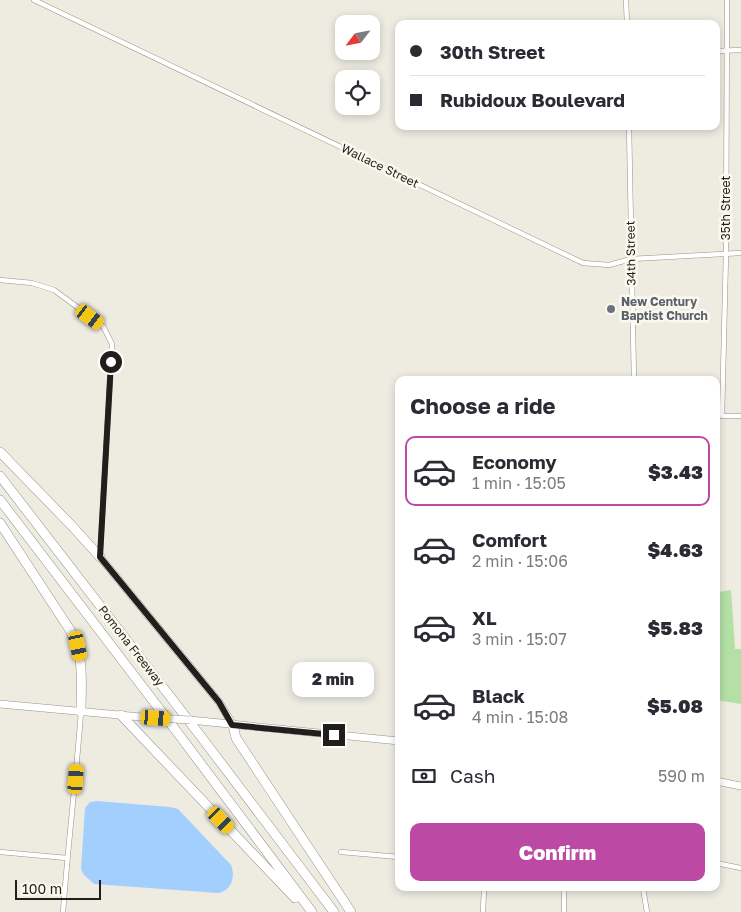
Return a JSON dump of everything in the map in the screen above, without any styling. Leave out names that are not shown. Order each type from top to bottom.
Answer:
[{"type":"highway","points":[[0,452],[100,557]]},
{"type":"highway","name":"Pomona Freeway","points":[[0,476],[334,912]]},
{"type":"highway","name":"Pomona Freeway","points":[[0,500],[178,732],[312,912]]},
{"type":"highway","points":[[0,523],[70,630],[78,646],[82,662],[81,712]]},
{"type":"highway","points":[[121,715],[307,912]]},
{"type":"highway","points":[[232,725],[235,736],[351,912]]},
{"type":"main road","points":[[100,557],[219,702],[232,725]]},
{"type":"main road","points":[[0,704],[212,722],[395,741]]},
{"type":"main road","points":[[720,782],[741,786]]},
{"type":"street","name":"Wallace Street","points":[[34,0],[569,258],[583,263],[609,265],[631,259],[741,254]]},
{"type":"street","points":[[626,0],[627,20]]},
{"type":"street","name":"35th Street","points":[[727,0],[726,254],[722,416],[741,416]]},
{"type":"street","points":[[720,50],[741,50]]},
{"type":"street","name":"34th Street","points":[[629,130],[634,376]]},
{"type":"street","points":[[0,280],[32,283],[54,290],[103,326],[112,344],[100,557]]},
{"type":"street","points":[[63,912],[81,712]]},
{"type":"street","points":[[0,852],[67,858]]},
{"type":"street","points":[[341,852],[395,857]]},
{"type":"street","points":[[720,864],[741,868]]},
{"type":"street","points":[[484,891],[484,912]]},
{"type":"street","points":[[564,891],[564,912]]},
{"type":"street","points":[[643,891],[646,912]]},
{"type":"green space","points":[[731,590],[735,649],[741,649],[741,704],[720,701],[720,592]]},
{"type":"water","points":[[97,801],[178,809],[231,865],[233,874],[229,887],[217,893],[94,884],[84,875],[81,869],[85,808],[90,802]]},
{"type":"place","name":"New Century Baptist Church","points":[[611,309]]},
{"type":"route","points":[[111,362],[100,557],[219,702],[232,725],[334,735]]}]
